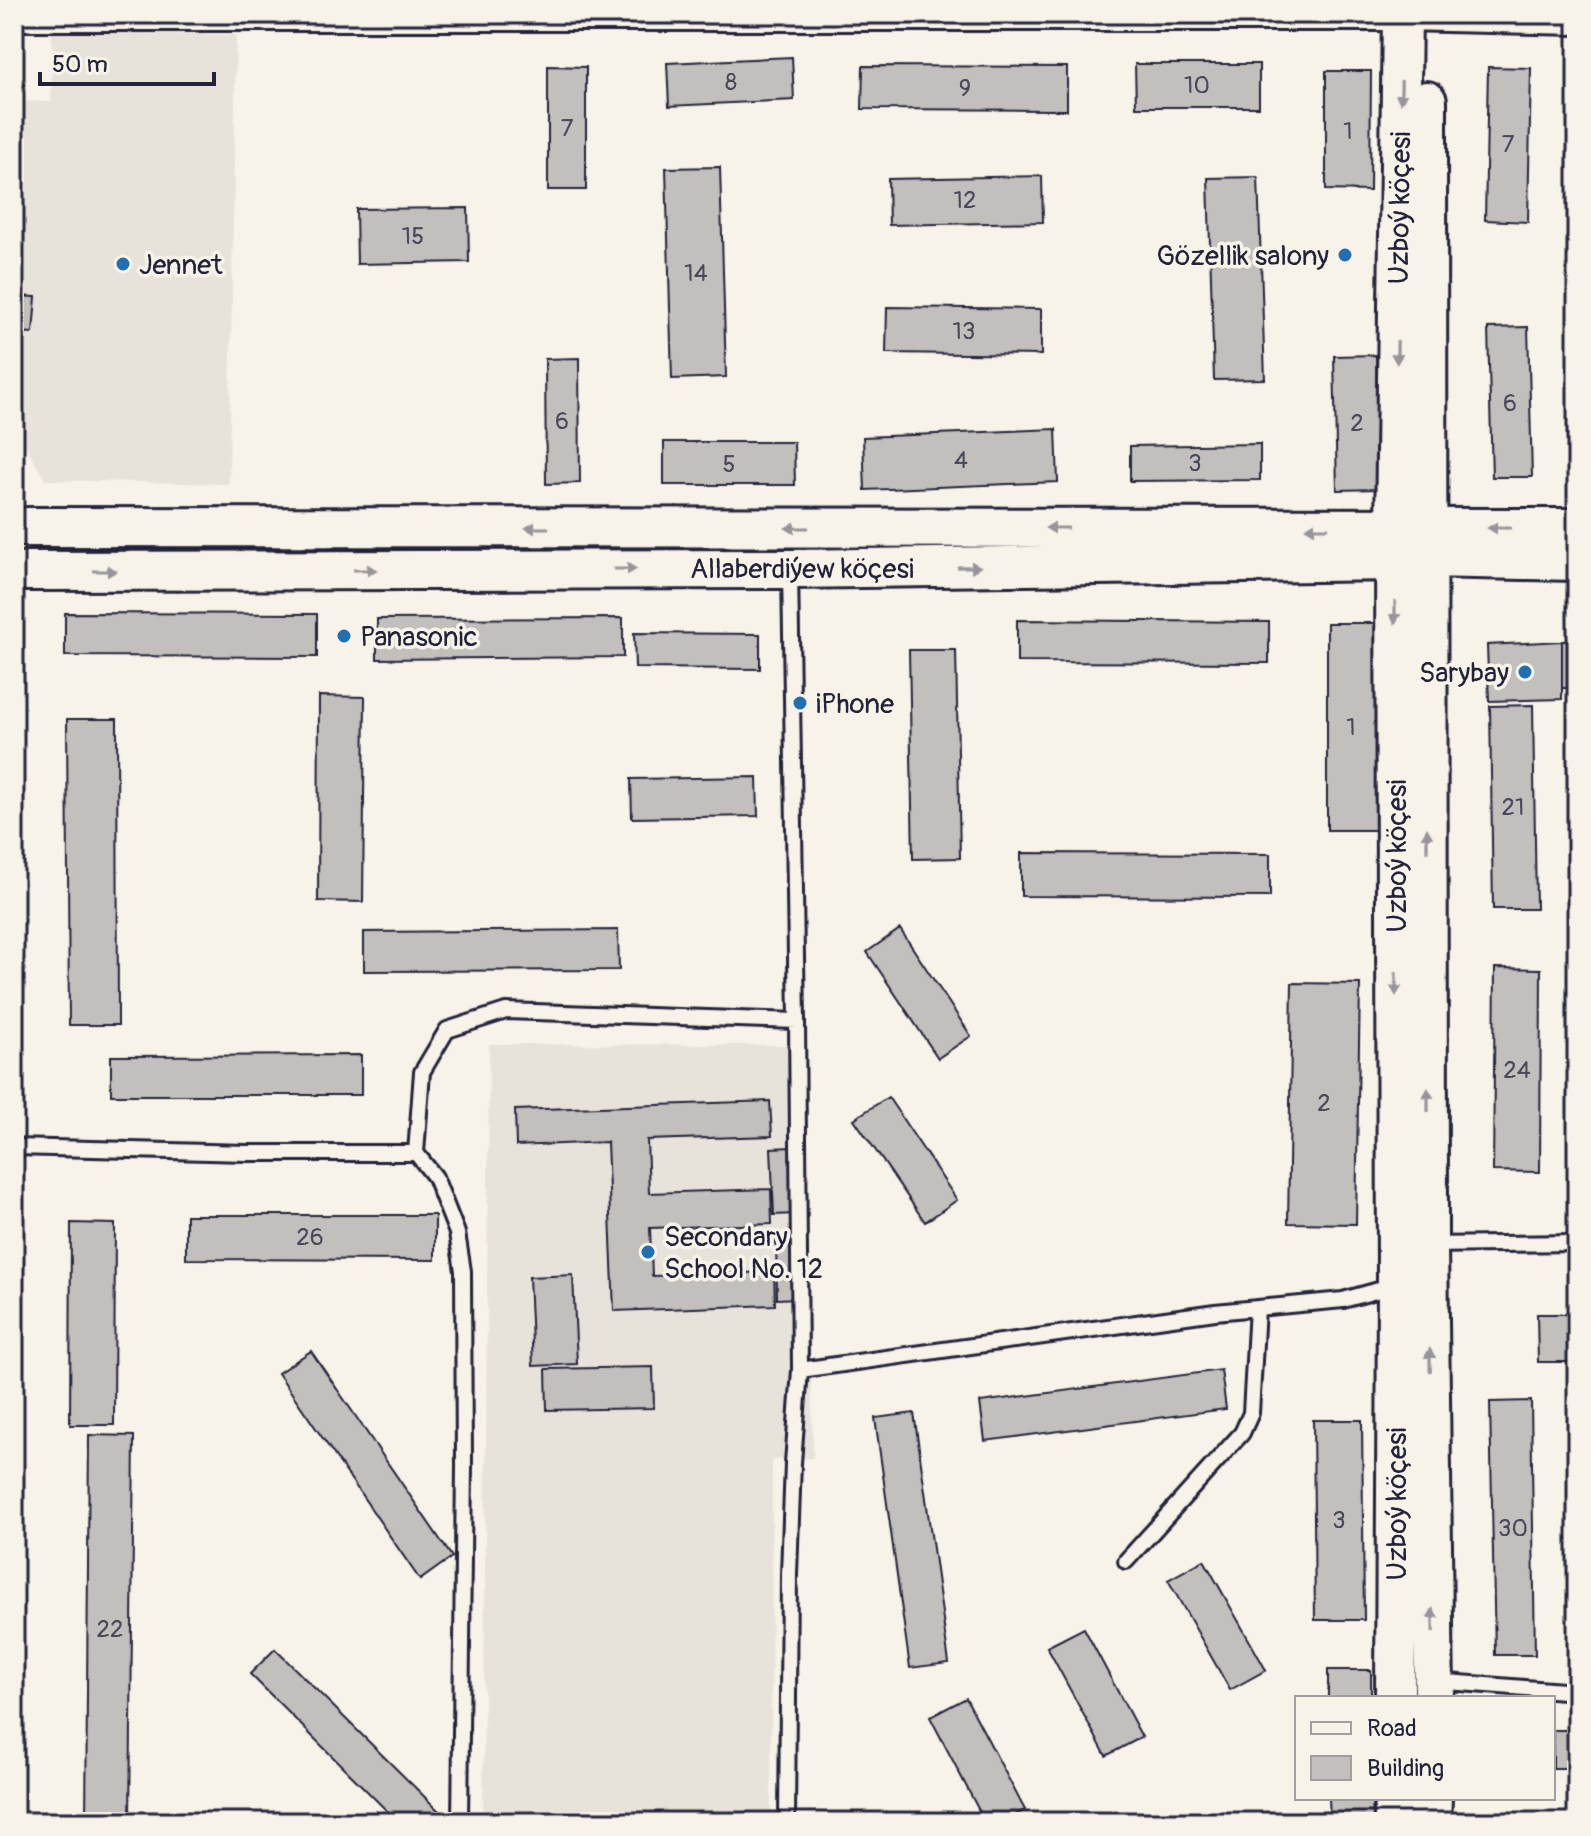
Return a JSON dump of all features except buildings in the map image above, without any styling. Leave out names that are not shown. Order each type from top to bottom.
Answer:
[{"type":"street","points":[[14,17],[1414,16],[1577,21]]},
{"type":"street","name":"Uzboý köçesi","points":[[1395,1696],[1397,1285],[1411,544],[1414,16]]},
{"type":"street","points":[[20,580],[33,549],[21,518]]},
{"type":"street","name":"Allaberdiýew köçesi","points":[[21,518],[1411,544],[1577,561]]},
{"type":"street","name":"Allaberdiýew köçesi","points":[[20,580],[790,569],[1411,544],[1577,528]]},
{"type":"street","name":"Uzboý köçesi","points":[[1411,544],[1428,1245],[1434,1690]]},
{"type":"street","points":[[1394,1800],[1394,1822]]},
{"type":"street","points":[[1431,1822],[1432,1800]]},
{"type":"lane","points":[[787,1822],[789,1574],[800,1370],[790,569]]},
{"type":"lane","points":[[460,1822],[463,1271],[457,1233],[435,1177],[416,1153],[422,1072],[447,1030],[506,1011],[797,1021]]},
{"type":"lane","points":[[14,1147],[247,1153],[416,1153]]},
{"type":"lane","points":[[1428,1245],[1577,1243]]},
{"type":"lane","points":[[800,1370],[1257,1308],[1343,1300],[1397,1285]]},
{"type":"lane","points":[[1126,1561],[1242,1433],[1251,1413],[1257,1308]]},
{"type":"lane","points":[[1434,1690],[1577,1692]]},
{"type":"shaded area","name":"Jennet","points":[[52,31],[236,35],[229,484],[45,480],[14,425],[14,101],[51,102]]},
{"type":"shaded area","name":"Secondary School No. 12","points":[[489,1044],[805,1045],[813,1458],[772,1460],[771,1822],[483,1822]]},
{"type":"place","name":"Gözellik salony","points":[[1345,255]]},
{"type":"place","name":"Jennet","points":[[123,264]]},
{"type":"place","name":"Panasonic","points":[[344,636]]},
{"type":"place","name":"Sarybay","points":[[1525,672]]},
{"type":"place","name":"iPhone","points":[[800,703]]},
{"type":"place","name":"Secondary School No. 12","points":[[648,1252]]}]
